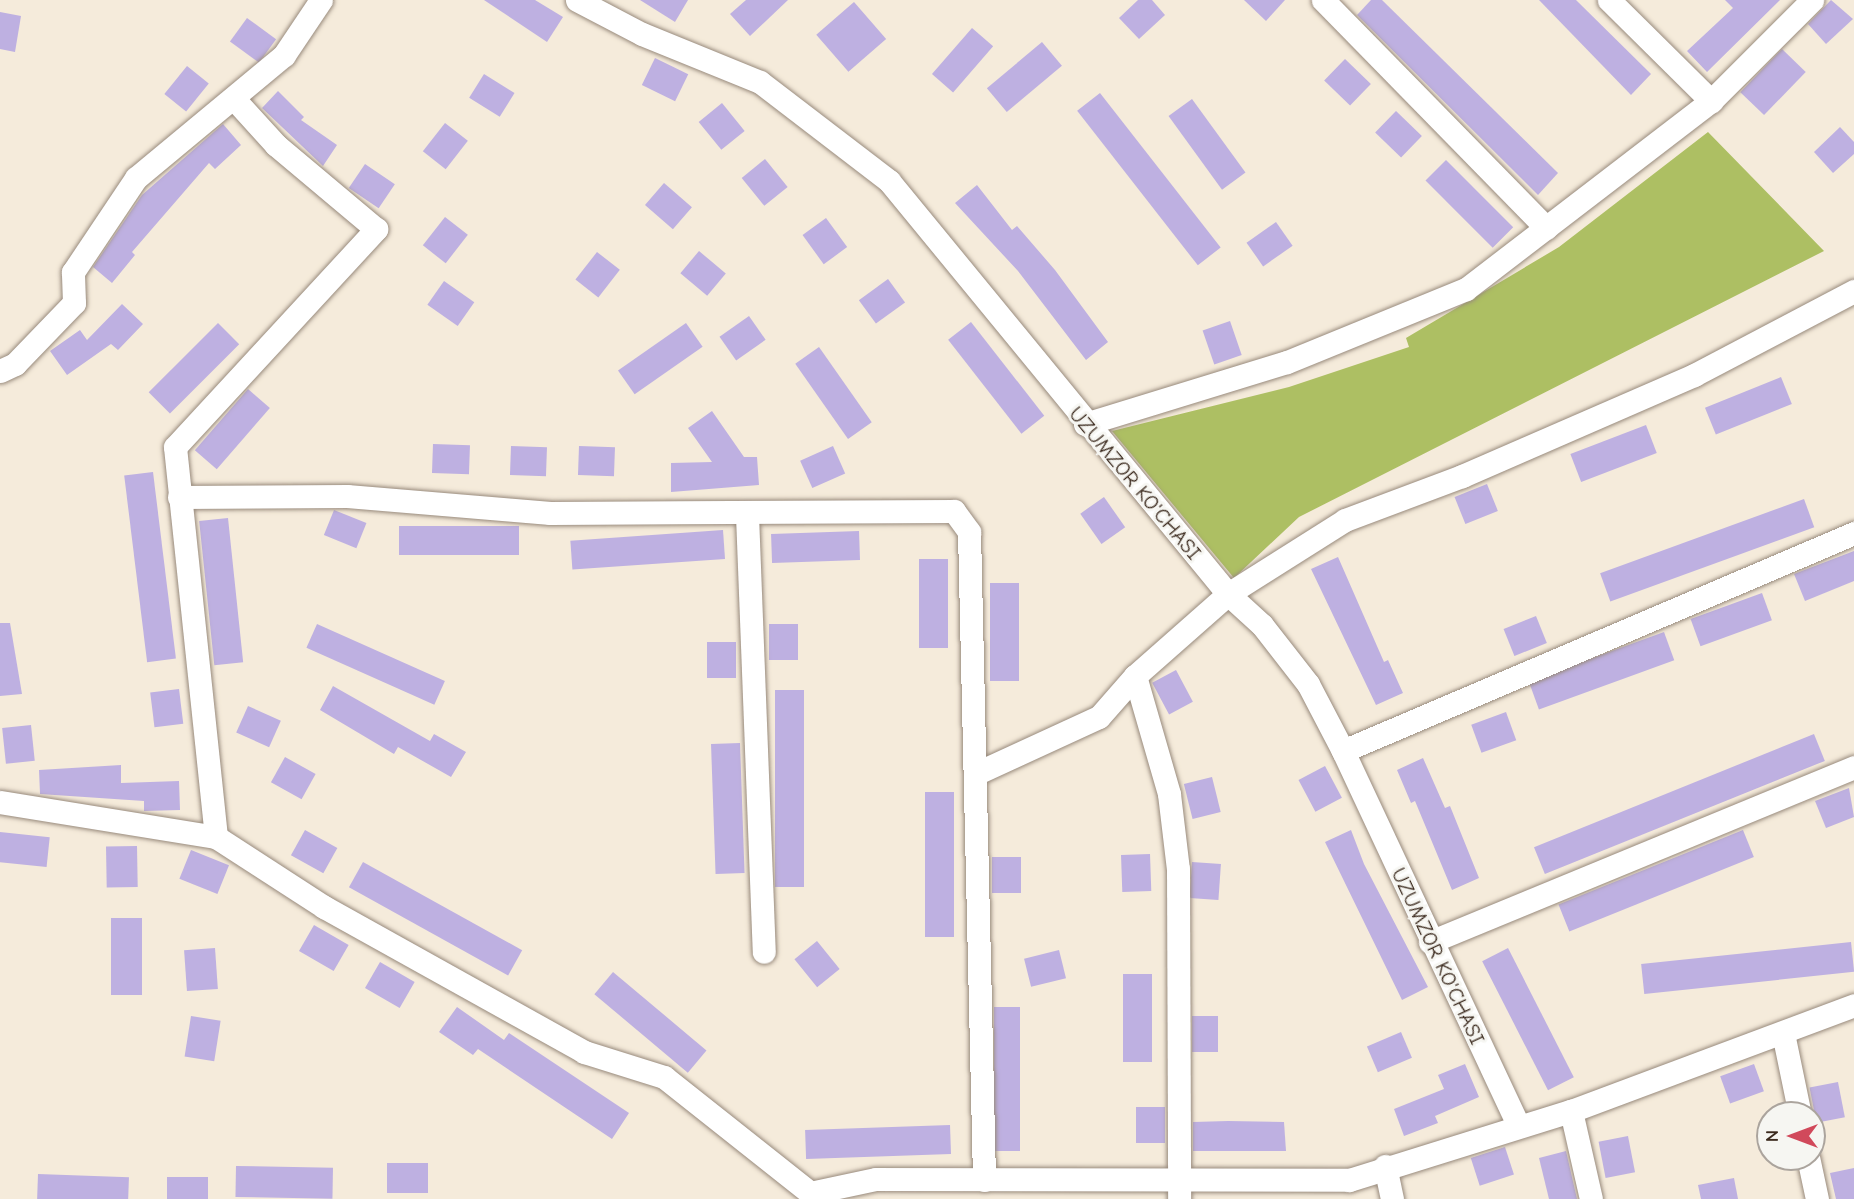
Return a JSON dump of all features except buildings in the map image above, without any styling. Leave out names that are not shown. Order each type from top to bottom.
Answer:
[{"type":"street","points":[[0,371],[15,363],[74,303],[73,272],[136,178],[235,100],[284,55],[321,0]]},
{"type":"street","name":"UZUMZOR KO'CHASI","points":[[577,0],[642,34],[760,82],[888,181],[1085,424],[1228,594],[1262,625],[1308,684],[1343,751],[1430,942],[1518,1124]]},
{"type":"street","points":[[1323,0],[1546,228]]},
{"type":"street","points":[[1609,0],[1711,101]]},
{"type":"street","points":[[1085,424],[1287,362],[1466,289],[1711,101],[1812,0]]},
{"type":"street","points":[[216,837],[175,447],[376,229],[276,145],[235,100]]},
{"type":"street","points":[[977,774],[1099,717],[1135,676],[1228,594],[1345,520],[1462,476],[1694,375],[1854,291]]},
{"type":"street","points":[[179,497],[347,496],[550,513],[747,515],[954,511],[970,532],[984,1180]]},
{"type":"street","points":[[747,515],[764,952]]},
{"type":"street","points":[[1343,751],[1854,533]]},
{"type":"street","points":[[1135,676],[1170,794],[1178,869],[1178,1189]]},
{"type":"street","points":[[1430,942],[1854,767]]},
{"type":"street","points":[[0,802],[216,837],[324,907],[584,1052],[664,1077],[814,1196],[876,1179],[984,1180],[1178,1189],[1349,1180],[1518,1124],[1572,1111],[1854,1005]]},
{"type":"street","points":[[1783,1032],[1797,1101]]},
{"type":"street","points":[[1572,1111],[1591,1199]]},
{"type":"street","points":[[1385,1166],[1392,1199]]},
{"type":"street","points":[[1811,1171],[1817,1199]]},
{"type":"green space","points":[[1708,132],[1824,251],[1299,517],[1234,578],[1112,431],[1289,387],[1409,347],[1406,338],[1559,247]]}]
